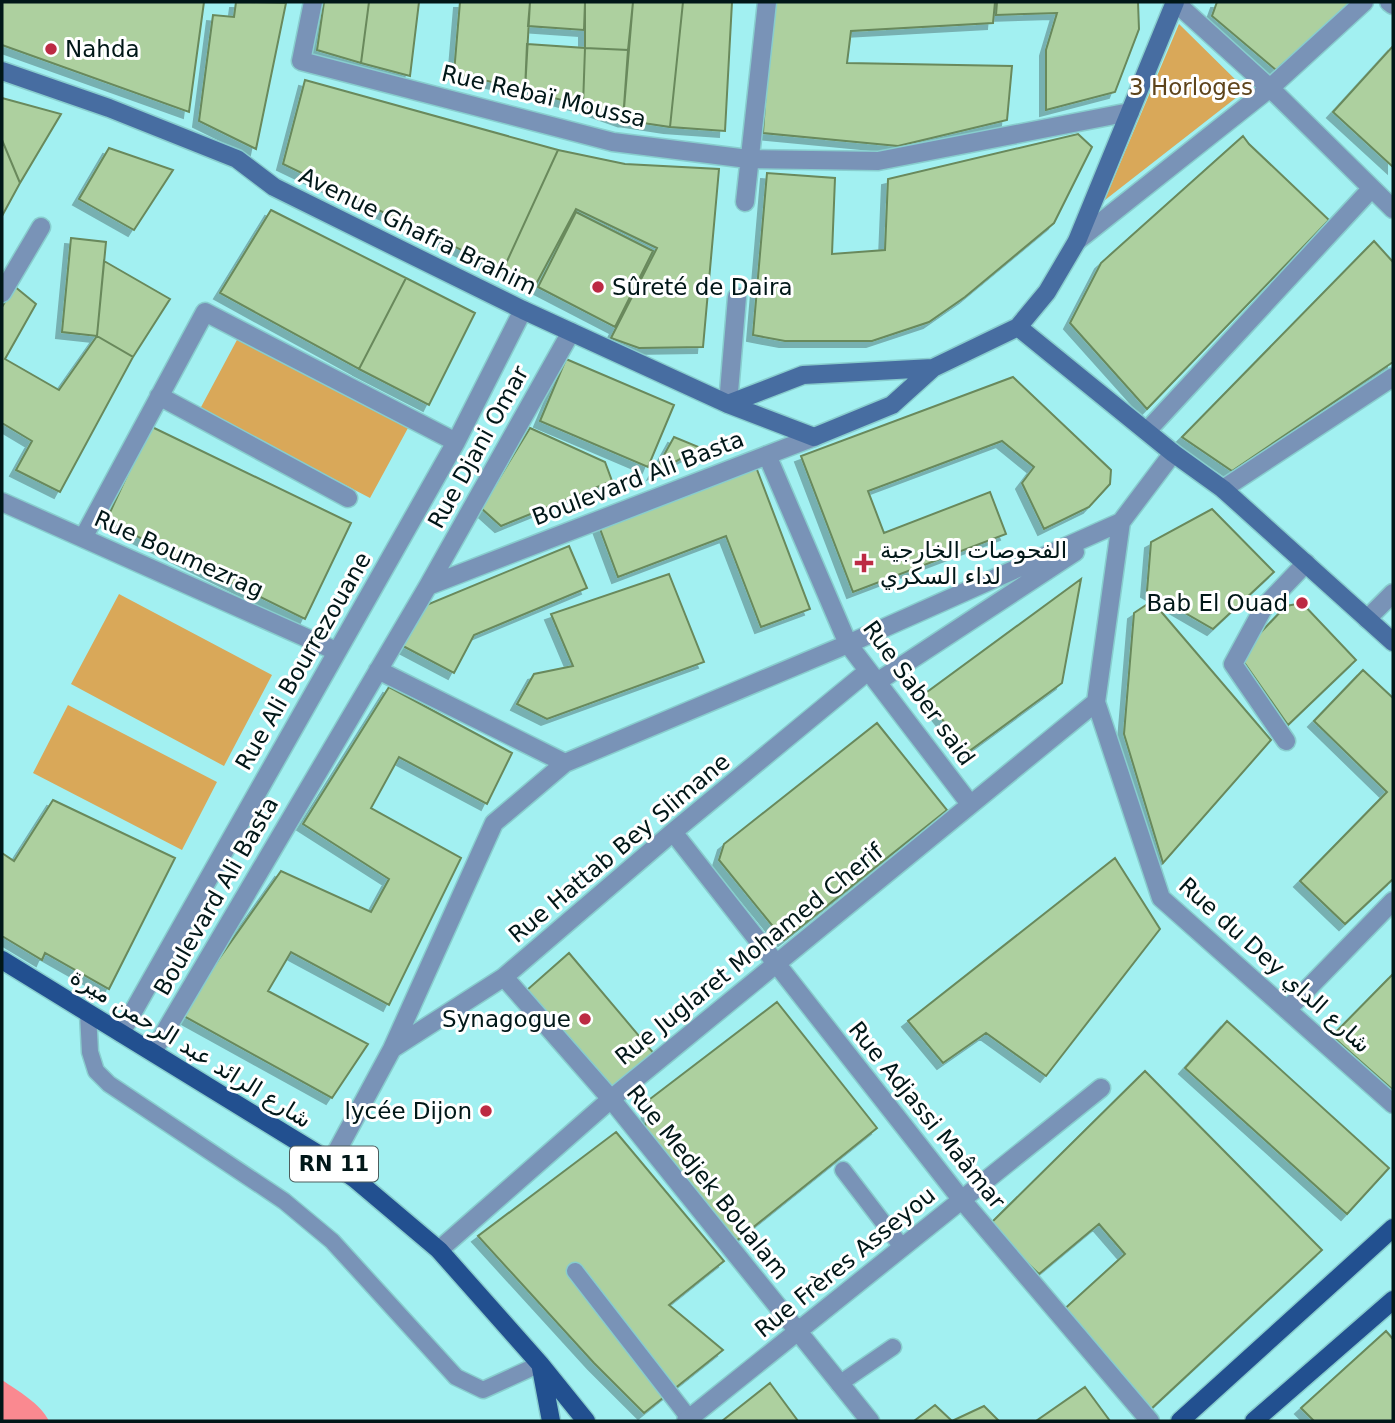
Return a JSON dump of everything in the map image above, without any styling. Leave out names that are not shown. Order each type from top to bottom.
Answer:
[{"type":"main road","name":"شارع الرائد عبد الرحمن ميرة","points":[[2,960],[355,1179],[439,1250],[540,1364],[586,1421]]},
{"type":"main road","points":[[1180,1421],[1393,1228]]},
{"type":"main road","points":[[1254,1421],[1393,1300]]},
{"type":"main road","points":[[540,1364],[551,1421]]},
{"type":"street","name":"Rue Rebaï Moussa","points":[[313,2],[301,61],[613,142],[748,159],[878,161],[1130,112]]},
{"type":"street","points":[[745,202],[767,2]]},
{"type":"street","points":[[1175,2],[1270,88],[1393,209]]},
{"type":"street","name":"Boulevard Ali Basta","points":[[153,1052],[428,586],[892,405],[933,368],[1018,327],[1047,292],[1077,241],[1175,2]]},
{"type":"street","points":[[1077,241],[1270,88],[1364,2]]},
{"type":"street","name":"Avenue Ghafra Brahim","points":[[2,71],[109,108],[237,159],[274,187],[523,310],[728,404],[814,437]]},
{"type":"street","points":[[1147,431],[1371,189]]},
{"type":"street","points":[[2,293],[41,227]]},
{"type":"street","points":[[737,297],[728,404],[803,376],[933,368]]},
{"type":"street","name":"Rue Ali Bourrezouane","points":[[121,1033],[456,442],[523,310]]},
{"type":"street","points":[[83,538],[205,312],[456,442]]},
{"type":"street","points":[[1018,327],[1173,453],[1223,489],[1393,642]]},
{"type":"street","name":"Rue Djani Omar","points":[[428,586],[571,332]]},
{"type":"street","points":[[1223,489],[1393,377]]},
{"type":"street","points":[[159,396],[348,498]]},
{"type":"street","points":[[331,1162],[392,1049],[494,823],[565,763],[848,644],[1122,522],[1173,453]]},
{"type":"street","name":"Rue Saber said","points":[[767,455],[848,644],[970,804]]},
{"type":"street","name":"Rue Boumezrag","points":[[2,502],[336,651]]},
{"type":"street","name":"Rue Hattab Bey Slimane","points":[[392,1049],[504,977],[673,832],[873,676],[1122,522]]},
{"type":"street","name":"Rue du Dey شارع الداي","points":[[1122,522],[1096,702],[1161,898],[1393,1104]]},
{"type":"street","points":[[1286,741],[1233,664],[1264,607],[1306,564]]},
{"type":"street","points":[[1367,619],[1393,593]]},
{"type":"street","points":[[377,670],[565,763]]},
{"type":"street","name":"Rue Juglaret Mohamed Cherif","points":[[439,1250],[611,1099],[1096,702]]},
{"type":"street","name":"Rue Adjassi Maâmar","points":[[673,832],[961,1199],[1150,1421]]},
{"type":"street","points":[[1287,1010],[1393,901]]},
{"type":"street","name":"Rue Medjek Boualam","points":[[504,977],[611,1099],[870,1421]]},
{"type":"street","name":"Rue Frères Asseyou","points":[[687,1420],[1101,1088]]},
{"type":"lane","points":[[88,1013],[90,1052],[96,1071],[137,1105],[284,1201],[332,1241],[456,1377],[483,1391],[540,1364]]},
{"type":"lane","points":[[843,1170],[902,1247]]},
{"type":"lane","points":[[575,1271],[687,1420]]},
{"type":"lane","points":[[839,1384],[893,1347]]},
{"type":"green space","name":"3 Horloges","points":[[1179,24],[1246,90],[1105,200],[1105,199]]},
{"type":"green space","points":[[238,338],[408,428],[370,498],[200,409]]},
{"type":"green space","points":[[119,594],[272,675],[224,766],[71,684]]},
{"type":"green space","points":[[68,705],[217,782],[182,850],[33,773]]},
{"type":"shaded area","points":[[2,1380],[34,1403],[49,1421],[2,1421]]},
{"type":"building","points":[[2,2],[204,2],[189,112],[2,45]]},
{"type":"building","points":[[236,2],[286,3],[256,149],[199,121],[213,15],[234,17]]},
{"type":"building","points":[[324,2],[369,2],[361,63],[317,50]]},
{"type":"building","points":[[369,2],[419,2],[410,76],[361,63]]},
{"type":"building","points":[[460,2],[530,2],[525,90],[454,73]]},
{"type":"building","points":[[530,2],[585,2],[584,30],[528,26]]},
{"type":"building","points":[[585,2],[633,2],[628,50],[585,48]]},
{"type":"building","points":[[633,2],[683,2],[670,127],[623,120]]},
{"type":"building","points":[[683,2],[732,2],[725,131],[670,127]]},
{"type":"building","points":[[772,2],[995,2],[993,23],[851,31],[847,63],[1012,66],[1007,120],[898,146],[763,133]]},
{"type":"building","points":[[997,2],[1138,2],[1139,29],[1115,92],[1046,110],[1046,50],[1057,13],[996,15]]},
{"type":"building","points":[[1217,2],[1353,2],[1276,70],[1212,16]]},
{"type":"building","points":[[527,44],[585,48],[583,106],[525,90]]},
{"type":"building","points":[[1393,46],[1393,167],[1333,112]]},
{"type":"building","points":[[585,48],[628,50],[623,120],[583,106]]},
{"type":"building","points":[[305,80],[558,150],[503,270],[283,164]]},
{"type":"building","points":[[2,98],[61,114],[20,183],[2,140]]},
{"type":"building","points":[[1078,134],[1092,147],[1054,223],[965,297],[929,322],[872,341],[785,341],[753,335],[767,173],[835,178],[832,254],[885,250],[888,179]]},
{"type":"building","points":[[1243,136],[1329,220],[1147,409],[1070,323],[1101,263]]},
{"type":"building","points":[[2,140],[20,183],[2,216]]},
{"type":"building","points":[[109,148],[173,170],[134,230],[79,199]]},
{"type":"building","points":[[558,150],[625,164],[719,169],[703,347],[639,348],[611,338],[657,248],[576,209],[534,288],[503,270]]},
{"type":"building","points":[[271,210],[406,278],[359,369],[220,293]]},
{"type":"building","points":[[576,212],[653,251],[615,327],[538,287]]},
{"type":"building","points":[[71,238],[106,242],[97,336],[62,332]]},
{"type":"building","points":[[1374,241],[1393,262],[1393,362],[1232,471],[1182,437]]},
{"type":"building","points":[[104,261],[170,299],[133,357],[97,336]]},
{"type":"building","points":[[406,278],[475,313],[429,405],[359,369]]},
{"type":"building","points":[[14,286],[36,304],[5,359],[59,390],[97,336],[133,357],[60,492],[16,470],[32,441],[2,423],[2,307]]},
{"type":"building","points":[[566,359],[674,405],[648,467],[540,421]]},
{"type":"building","points":[[1013,377],[1111,470],[1110,484],[1089,507],[1044,529],[1022,483],[1034,467],[1002,441],[868,491],[884,533],[990,492],[1006,534],[853,592],[801,456]]},
{"type":"building","points":[[150,426],[351,523],[305,619],[106,521]]},
{"type":"building","points":[[530,428],[605,462],[612,481],[501,526],[481,508]]},
{"type":"building","points":[[674,437],[701,448],[654,473]]},
{"type":"building","points":[[756,467],[810,609],[761,627],[726,536],[618,577],[599,526]]},
{"type":"building","points":[[1212,509],[1274,572],[1213,629],[1147,591],[1151,542]]},
{"type":"building","points":[[569,546],[587,588],[474,635],[454,673],[403,646],[424,606]]},
{"type":"building","points":[[669,574],[704,662],[547,719],[517,704],[534,674],[573,666],[551,614]]},
{"type":"building","points":[[1081,579],[1062,683],[968,752],[923,695]]},
{"type":"building","points":[[1152,601],[1271,740],[1163,863],[1124,734],[1134,613]]},
{"type":"building","points":[[1302,603],[1356,660],[1288,725],[1239,655],[1286,606]]},
{"type":"building","points":[[1363,670],[1393,698],[1393,879],[1345,924],[1300,881],[1387,792],[1314,721]]},
{"type":"building","points":[[389,687],[512,753],[487,804],[399,757],[371,808],[461,858],[389,1005],[291,952],[268,991],[368,1044],[332,1098],[180,1014],[281,871],[371,912],[389,879],[303,824]]},
{"type":"building","points":[[877,723],[947,810],[784,940],[719,860],[724,844]]},
{"type":"building","points":[[53,800],[175,858],[109,989],[45,953],[42,960],[2,936],[2,853],[14,861]]},
{"type":"building","points":[[1115,858],[1160,929],[1046,1076],[986,1033],[943,1063],[908,1021]]},
{"type":"building","points":[[569,953],[656,1056],[615,1090],[527,990]]},
{"type":"building","points":[[1393,974],[1393,1090],[1332,1036]]},
{"type":"building","points":[[777,1002],[877,1128],[736,1241],[645,1127],[650,1099]]},
{"type":"building","points":[[1227,1021],[1389,1168],[1347,1214],[1185,1068]]},
{"type":"building","points":[[1145,1071],[1322,1250],[1151,1409],[1060,1313],[1125,1254],[1099,1224],[1039,1274],[988,1226]]},
{"type":"building","points":[[616,1132],[724,1261],[669,1305],[723,1350],[644,1413],[594,1363],[478,1236]]},
{"type":"building","points":[[1386,1331],[1393,1339],[1393,1421],[1314,1421],[1301,1408]]},
{"type":"building","points":[[770,1383],[798,1421],[722,1421]]},
{"type":"building","points":[[1085,1387],[1110,1421],[1036,1421]]},
{"type":"building","points":[[935,1405],[952,1421],[914,1421]]},
{"type":"building","points":[[984,1406],[999,1421],[952,1421]]},
{"type":"place","name":"Nahda","points":[[51,49]]},
{"type":"place","name":"Sûreté de Daira","points":[[598,287]]},
{"type":"place","name":"الفحوصات الخارجية لداء السكري","points":[[864,563]]},
{"type":"place","name":"Bab El Ouad","points":[[1302,603]]},
{"type":"place","name":"Synagogue","points":[[585,1019]]},
{"type":"place","name":"lycée Dijon","points":[[486,1111]]}]
